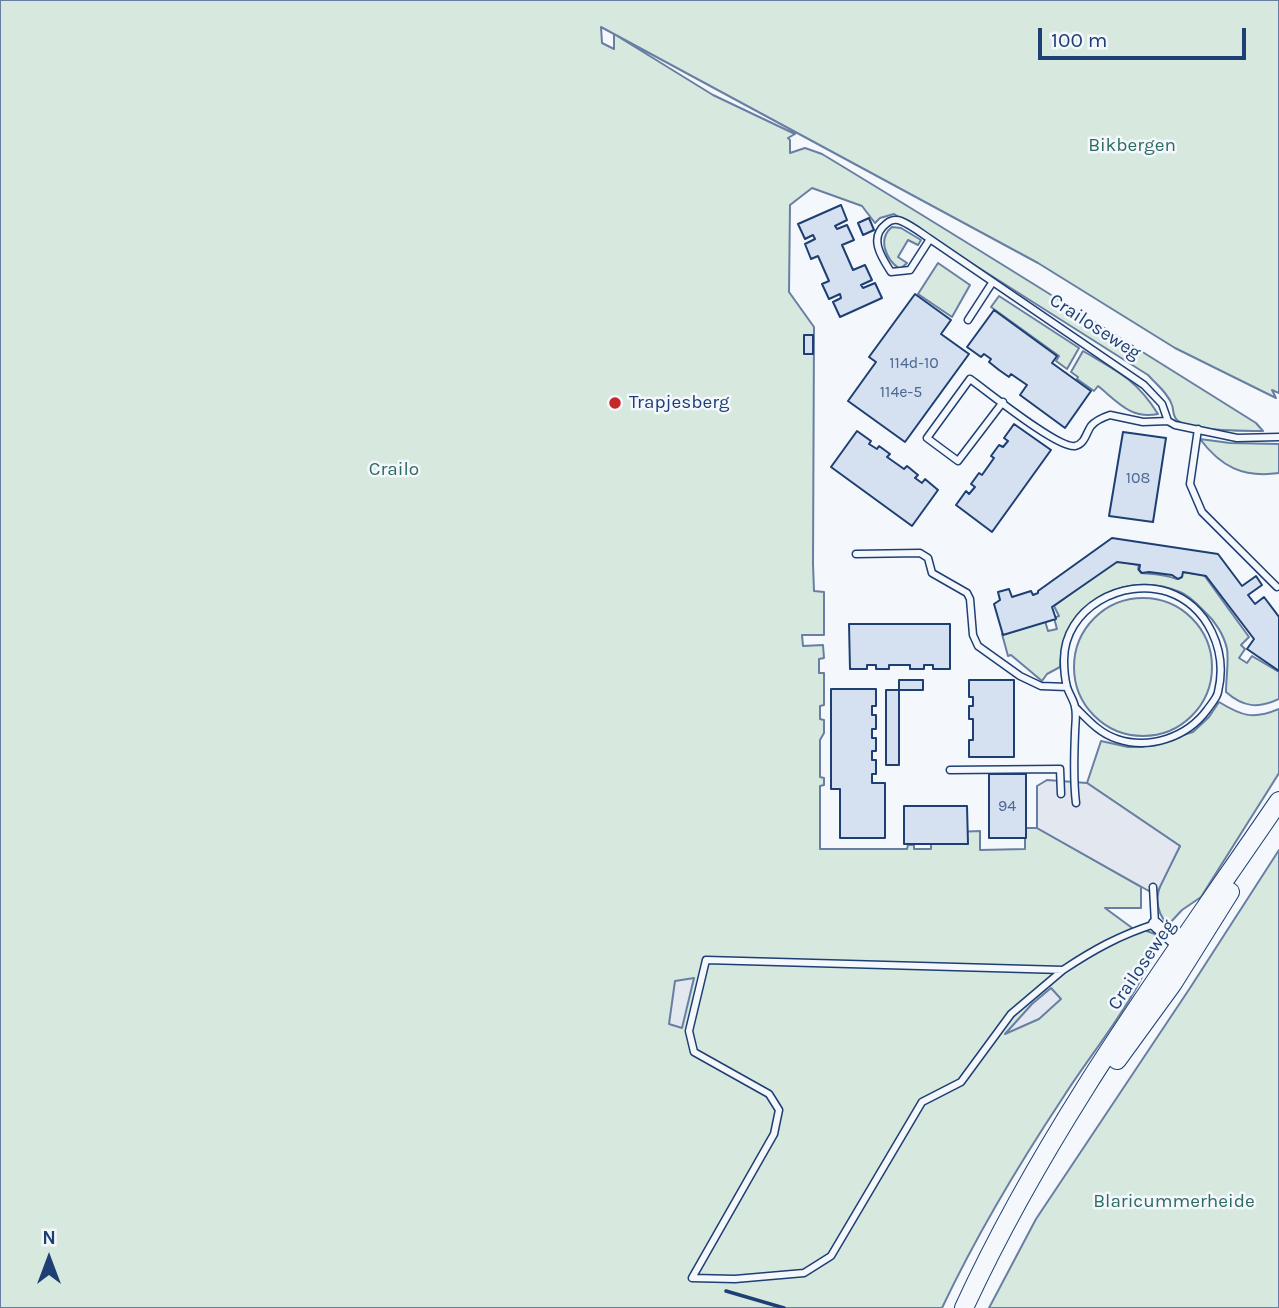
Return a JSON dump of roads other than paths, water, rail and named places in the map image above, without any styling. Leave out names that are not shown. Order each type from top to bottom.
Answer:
[{"type":"main road","name":"Crailoseweg","points":[[1185,952],[1279,801]]},
{"type":"main road","name":"Crailoseweg","points":[[964,1308],[1076,1101],[1248,863],[1279,807]]},
{"type":"street","points":[[1154,924],[1185,952]]},
{"type":"lane","name":"Crailoseweg","points":[[930,239],[910,270],[900,273],[891,272],[877,245],[878,233],[890,221],[900,220],[930,239],[1144,386],[1162,404],[1168,421]]},
{"type":"lane","points":[[968,320],[992,283]]},
{"type":"lane","points":[[1003,402],[958,461],[927,438],[970,379],[1003,402],[1058,442],[1072,446],[1079,445],[1092,425],[1110,415],[1143,422],[1168,421],[1175,425],[1237,438],[1279,437]]},
{"type":"lane","points":[[1198,429],[1190,484],[1202,512],[1277,587]]},
{"type":"lane","points":[[856,554],[920,553],[928,558],[932,573],[962,590],[970,599],[972,635],[978,646],[1020,676],[1041,686],[1067,687]]},
{"type":"lane","points":[[1129,588],[1154,588],[1179,596],[1199,611],[1213,632],[1220,657],[1218,694],[1193,726],[1169,739],[1143,744],[1117,739],[1093,726],[1076,707],[1067,687],[1064,658],[1070,633],[1085,612],[1105,596],[1129,588]]},
{"type":"lane","points":[[1076,707],[1076,803]]},
{"type":"lane","points":[[950,770],[1060,769],[1061,794]]},
{"type":"lane","points":[[1063,970],[706,960],[689,1031],[694,1052],[769,1094],[779,1110],[774,1135],[692,1279],[735,1279],[804,1273],[831,1256],[922,1102],[961,1082],[1011,1014],[1063,970],[1100,945],[1154,924],[1153,887]]},
{"type":"place","name":"Trapjesberg","points":[[615,403]]},
{"type":"park label","name":"Bikbergen","points":[[1132,146]]},
{"type":"park label","name":"Crailo","points":[[394,470]]},
{"type":"park label","name":"Blaricummerheide","points":[[1174,1202]]}]
